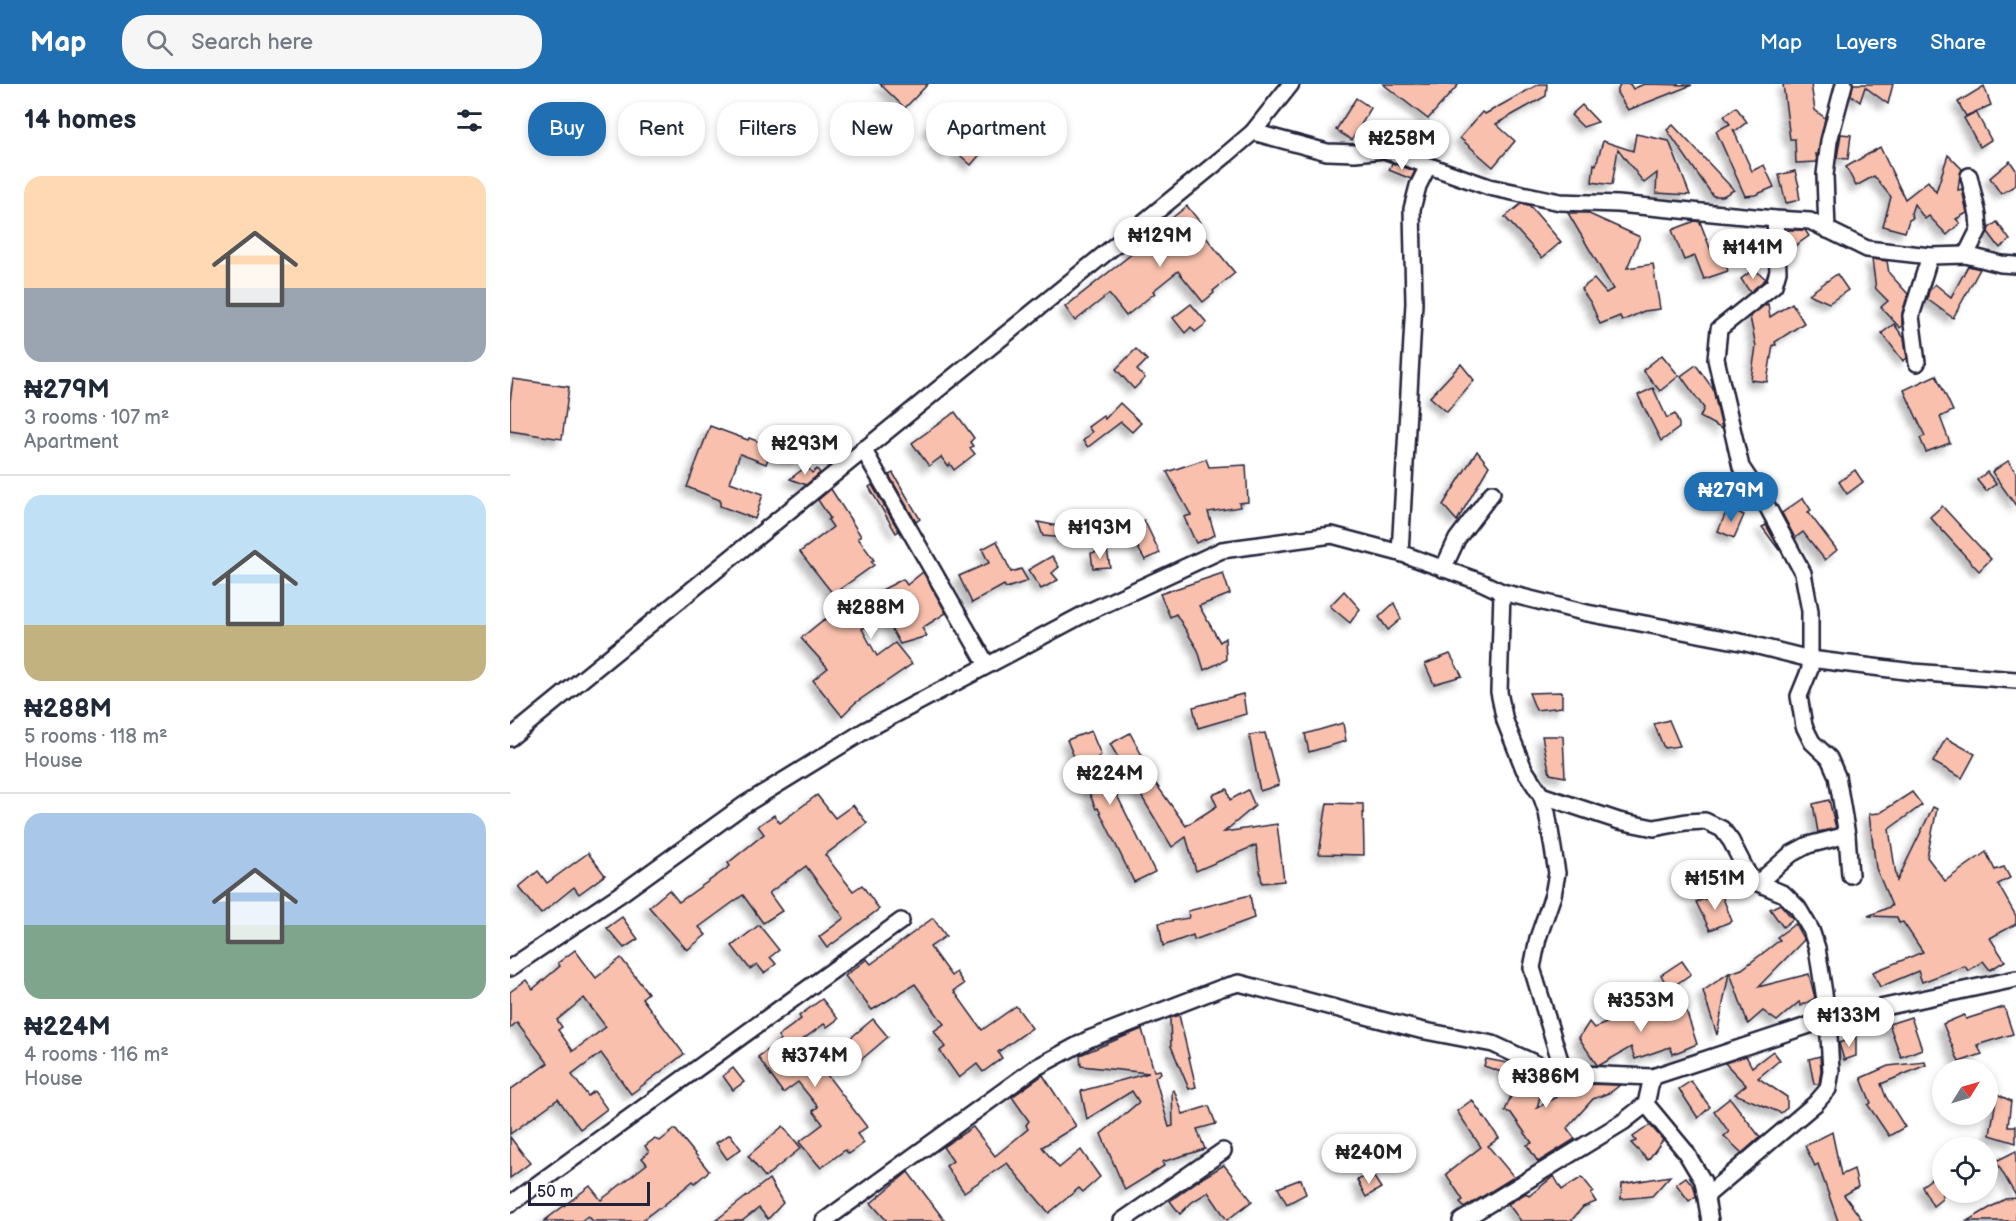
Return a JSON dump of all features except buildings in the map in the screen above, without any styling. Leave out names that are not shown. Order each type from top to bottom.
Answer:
[{"type":"street","points":[[510,738],[1253,132],[1291,84]]},
{"type":"street","points":[[1827,230],[1825,175],[1829,141],[1844,84]]},
{"type":"street","points":[[1253,132],[1327,152],[1354,153],[1384,150],[1489,187],[1560,202],[1618,204],[1810,221],[1867,249],[1930,256],[1966,255],[2001,264],[2016,265]]},
{"type":"street","points":[[1400,553],[1414,303],[1412,209],[1418,186],[1428,166]]},
{"type":"street","points":[[1966,255],[1979,229],[1969,176]]},
{"type":"street","points":[[1775,219],[1778,271],[1774,285],[1719,328],[1716,359],[1741,467],[1767,506],[1803,573],[1810,611],[1810,669],[1799,696],[1804,726],[1812,742],[1829,758],[1838,776],[1847,834],[1850,875]]},
{"type":"street","points":[[1917,363],[1911,316],[1930,256]]},
{"type":"street","points":[[863,449],[987,665]]},
{"type":"street","points":[[1443,569],[1457,539],[1492,493]]},
{"type":"street","points":[[510,969],[622,893],[744,805],[866,730],[1088,612],[1222,550],[1332,535],[1400,553],[1502,592],[1587,613],[1746,643],[1810,659],[1913,672],[2016,680]]},
{"type":"street","points":[[1502,592],[1500,692],[1505,721],[1524,769],[1541,795],[1547,812],[1557,873],[1553,895],[1538,938],[1532,968],[1564,1074]]},
{"type":"street","points":[[1541,795],[1619,821],[1654,828],[1705,821],[1722,829],[1731,841],[1749,876],[1758,883],[1784,894],[1798,908],[1811,930],[1817,948],[1828,1019],[1831,1071],[1828,1089],[1816,1103],[1707,1195]]},
{"type":"street","points":[[1758,883],[1791,854],[1808,845],[1847,834]]},
{"type":"street","points":[[510,1204],[901,921]]},
{"type":"street","points":[[824,1221],[1035,1068],[1089,1039],[1239,983],[1420,1030],[1493,1044],[1556,1073],[1652,1077],[1828,1019],[2016,979]]},
{"type":"street","points":[[1461,1221],[1623,1122],[1646,1104],[1652,1077]]},
{"type":"street","points":[[1646,1104],[1685,1151],[1703,1181],[1710,1221]]},
{"type":"street","points":[[1122,1221],[1223,1151]]}]
